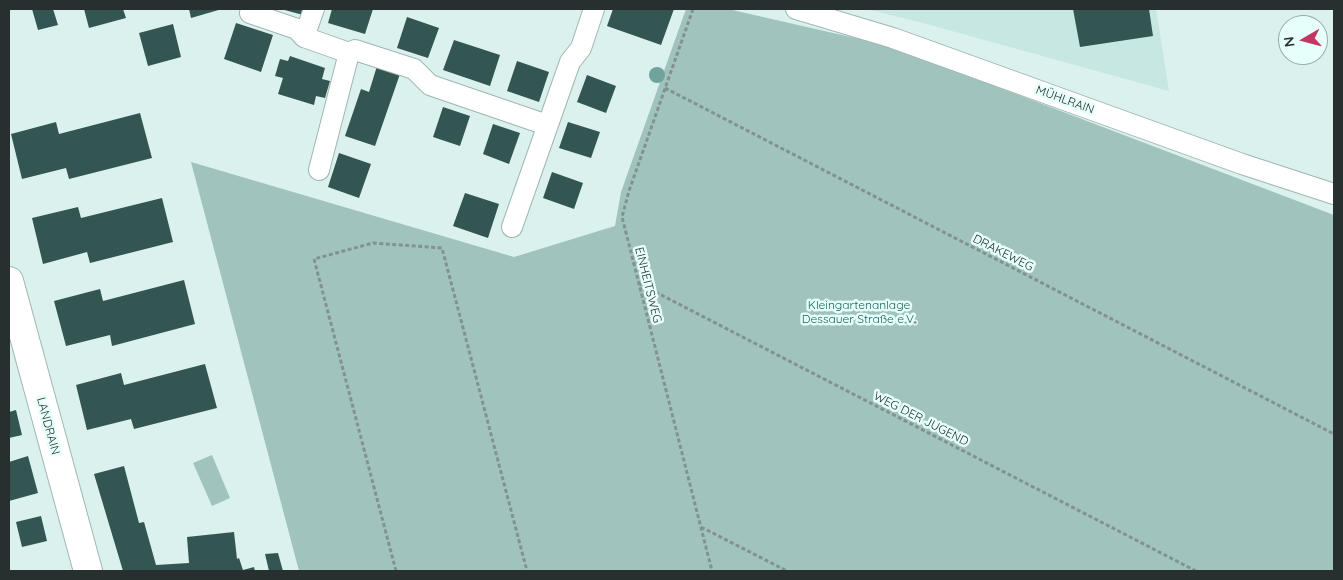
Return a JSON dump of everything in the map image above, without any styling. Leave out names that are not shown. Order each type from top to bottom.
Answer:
[{"type":"street","points":[[304,37],[314,9]]},
{"type":"street","points":[[512,228],[570,62],[581,48],[594,9]]},
{"type":"street","name":"MÜHLRAIN","points":[[796,9],[893,38],[1242,164],[1334,194]]},
{"type":"street","points":[[250,13],[296,29],[304,37],[349,53],[355,50],[414,69],[430,85],[547,124]]},
{"type":"street","points":[[319,170],[349,53]]},
{"type":"street","name":"LANDRAIN","points":[[11,298],[88,571]]},
{"type":"path","name":"EINHEITSWEG","points":[[693,9],[622,217],[712,571]]},
{"type":"path","name":"DRAKEWEG","points":[[665,88],[1334,434]]},
{"type":"path","points":[[396,571],[314,259],[373,243],[442,248],[526,571]]},
{"type":"path","name":"WEG DER JUGEND","points":[[638,283],[1196,571]]},
{"type":"path","points":[[700,526],[787,571]]},
{"type":"shaded area","points":[[866,9],[1156,9],[1169,91],[923,23]]},
{"type":"green space","name":"Kleingartenanlage Dessauer Straße e.V.","points":[[686,9],[728,9],[890,46],[1334,215],[1334,571],[299,571],[191,162],[514,257],[615,226],[621,192]]},
{"type":"green space","points":[[212,455],[230,498],[212,506],[193,463]]},
{"type":"building","points":[[32,9],[53,9],[58,25],[38,30]]},
{"type":"building","points":[[84,9],[123,9],[126,18],[89,28]]},
{"type":"building","points":[[189,9],[222,9],[191,18]]},
{"type":"building","points":[[281,9],[305,9],[303,15]]},
{"type":"building","points":[[332,9],[373,9],[365,34],[328,23]]},
{"type":"building","points":[[613,9],[674,9],[661,45],[607,26]]},
{"type":"building","points":[[1073,9],[1149,9],[1153,36],[1080,47]]},
{"type":"building","points":[[407,17],[439,28],[428,58],[397,48]]},
{"type":"building","points":[[236,23],[273,35],[261,72],[224,59]]},
{"type":"building","points":[[173,24],[181,57],[148,66],[139,33]]},
{"type":"building","points":[[454,40],[500,55],[490,86],[443,70]]},
{"type":"building","points":[[290,56],[325,68],[322,79],[330,81],[325,98],[316,96],[314,105],[278,94],[283,78],[275,76],[280,59],[288,61]]},
{"type":"building","points":[[517,61],[549,72],[539,102],[507,91]]},
{"type":"building","points":[[377,66],[400,74],[375,146],[345,136],[361,89],[369,92]]},
{"type":"building","points":[[587,75],[616,86],[606,113],[577,102]]},
{"type":"building","points":[[443,107],[470,116],[460,146],[433,137]]},
{"type":"building","points":[[140,113],[152,158],[69,179],[66,168],[22,179],[11,134],[56,122],[59,134]]},
{"type":"building","points":[[568,122],[600,132],[591,158],[559,148]]},
{"type":"building","points":[[493,124],[520,133],[509,164],[483,154]]},
{"type":"building","points":[[339,153],[371,164],[359,198],[328,187]]},
{"type":"building","points":[[552,172],[583,183],[574,209],[543,198]]},
{"type":"building","points":[[465,193],[499,204],[488,238],[453,226]]},
{"type":"building","points":[[162,198],[173,242],[90,263],[87,252],[43,264],[32,218],[78,207],[81,218]]},
{"type":"building","points":[[184,280],[195,324],[112,346],[110,335],[66,346],[54,301],[100,289],[103,301]]},
{"type":"building","points":[[205,364],[217,408],[134,429],[131,419],[87,430],[76,385],[121,373],[124,385]]},
{"type":"building","points":[[16,410],[22,435],[9,438],[9,412]]},
{"type":"building","points":[[28,456],[38,493],[9,501],[9,462]]},
{"type":"building","points":[[124,466],[139,523],[144,522],[156,565],[189,563],[187,537],[234,532],[237,559],[239,558],[243,570],[254,567],[255,571],[123,571],[94,474]]},
{"type":"building","points":[[41,516],[47,541],[22,547],[16,522]]},
{"type":"building","points":[[278,553],[283,571],[269,571],[265,554]]}]
